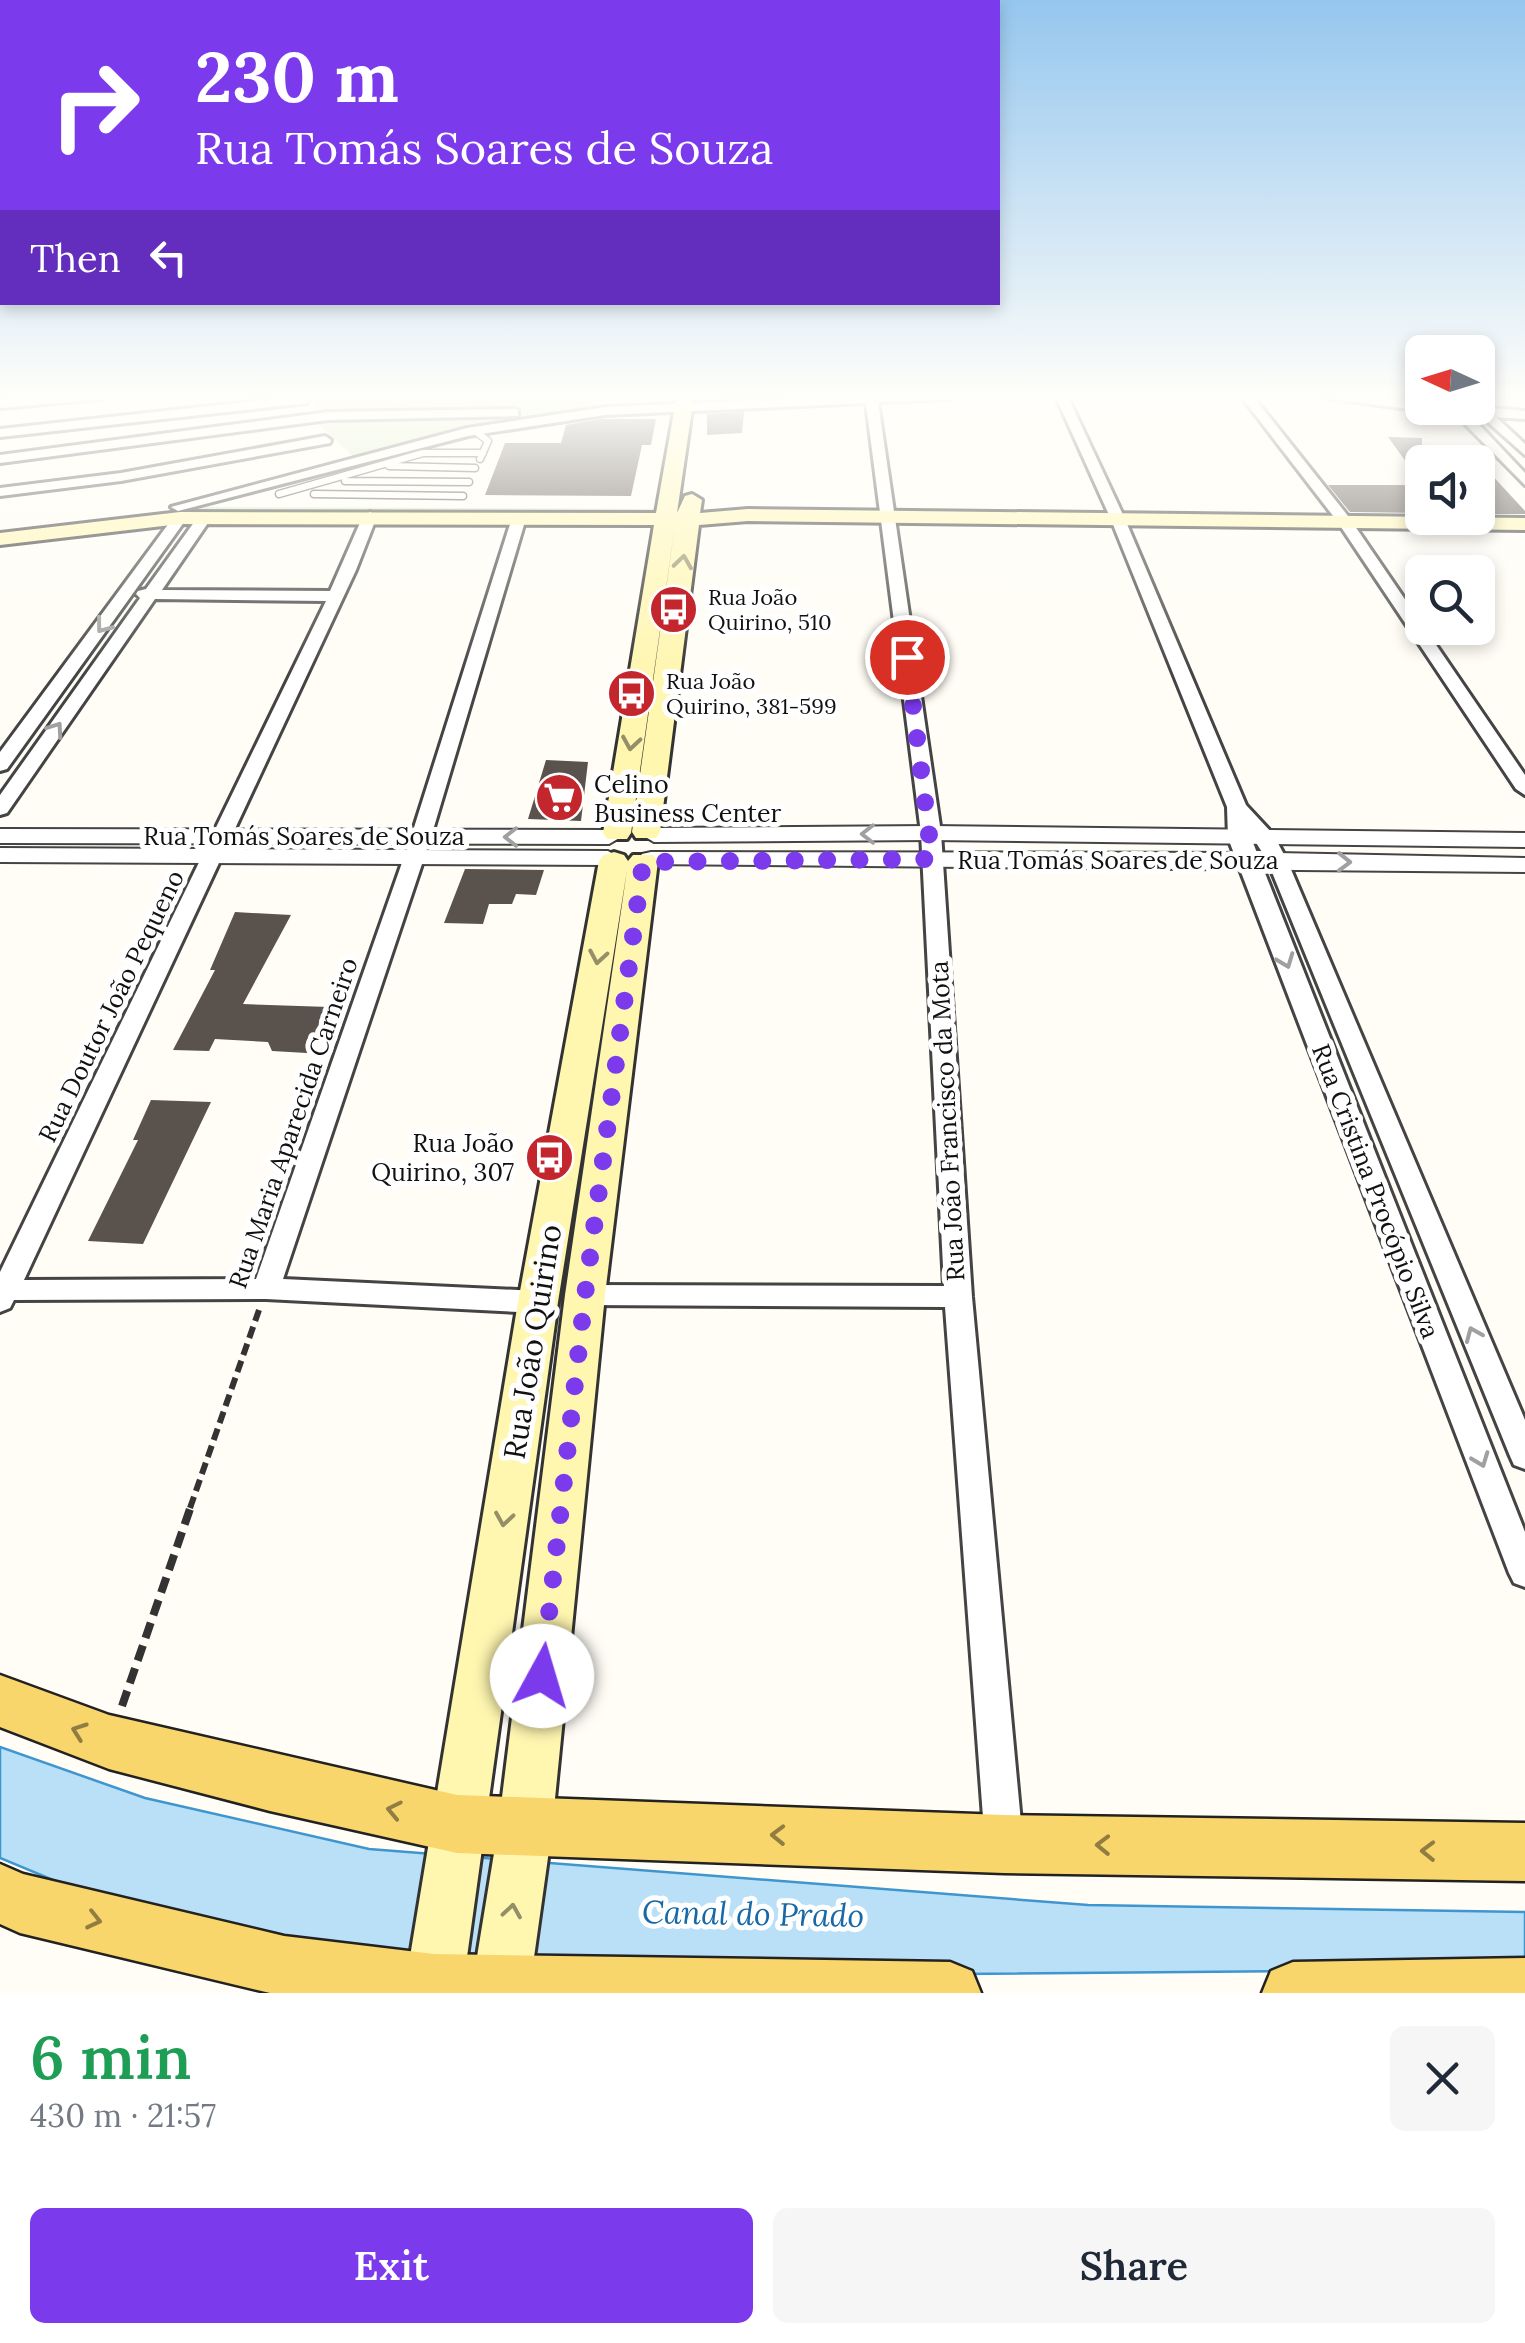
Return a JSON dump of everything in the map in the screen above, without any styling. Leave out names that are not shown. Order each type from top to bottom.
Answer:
[{"type":"main road","points":[[256,488],[258,500],[461,500],[677,508],[748,515],[1525,524]]},
{"type":"main road","name":"Rua João Quirino","points":[[501,1985],[524,1838],[630,847],[680,488]]},
{"type":"main road","points":[[0,539],[275,499]]},
{"type":"main road","points":[[0,529],[179,512],[204,518],[519,518],[677,508]]},
{"type":"main road","points":[[1343,519],[1405,515]]},
{"type":"main road","points":[[1495,515],[1525,516]]},
{"type":"main road","name":"Rua João Quirino","points":[[435,1978],[538,1302],[630,847]]},
{"type":"main road","points":[[0,1701],[110,1742],[456,1834],[1525,1852]]},
{"type":"main road","points":[[0,1894],[20,1903],[284,1966],[501,1985],[950,1993]]},
{"type":"main road","points":[[1293,1993],[1525,1990]]},
{"type":"street","points":[[0,492],[32,488]]},
{"type":"street","points":[[0,765],[127,594],[179,512],[253,488]]},
{"type":"street","name":"Rua João Francisco da Mota","points":[[884,488],[931,846],[958,1297],[1004,1844]]},
{"type":"street","name":"Rua Cristina Procópio Silva","points":[[1105,488],[1236,807],[1242,849],[1525,1573]]},
{"type":"street","points":[[1319,488],[1525,789]]},
{"type":"street","name":"Rua Doutor João Pequeno","points":[[2,1294],[218,846],[370,516]]},
{"type":"street","points":[[0,808],[204,518]]},
{"type":"street","name":"Rua Maria Aparecida Carneiro","points":[[266,1289],[417,846],[519,518]]},
{"type":"street","points":[[127,594],[336,596]]},
{"type":"street","name":"Rua Cristina Procópio Silva","points":[[1236,807],[1272,849],[1525,1456]]},
{"type":"street","name":"Rua Tomás Soares de Souza","points":[[0,836],[218,846]]},
{"type":"street","name":"Rua Tomás Soares de Souza","points":[[0,854],[218,846],[1272,849],[1525,840]]},
{"type":"street","name":"Rua Tomás Soares de Souza","points":[[1272,849],[1525,866]]},
{"type":"street","points":[[1346,1113],[1381,1112]]},
{"type":"street","points":[[2,1294],[266,1289],[538,1302]]},
{"type":"street","points":[[585,1295],[958,1297]]},
{"type":"street","points":[[1459,1404],[1504,1406]]},
{"type":"lane","points":[[275,499],[309,488]]},
{"type":"lane","points":[[314,494],[461,500],[466,488]]},
{"type":"path","name":"Rua Maria Aparecida Carneiro","points":[[110,1742],[266,1289]]},
{"type":"green space","points":[[205,507],[665,509],[662,518],[301,515],[0,538],[0,531]]},
{"type":"water","name":"Canal do Prado","points":[[0,1747],[145,1798],[369,1849],[1088,1905],[1525,1912],[1525,1969],[842,1975],[312,1951],[106,1902],[0,1858]]},
{"type":"building","points":[[488,488],[633,488],[631,496],[485,495]]},
{"type":"building","points":[[1330,488],[1405,488],[1405,513],[1350,512]]},
{"type":"building","points":[[1495,488],[1504,488],[1525,514],[1495,514]]},
{"type":"building","name":"Celino Business Center","points":[[546,760],[588,762],[581,821],[528,819]]},
{"type":"building","points":[[465,869],[544,870],[536,895],[516,894],[512,904],[489,904],[483,924],[444,923]]},
{"type":"building","points":[[235,912],[291,915],[243,1004],[329,1007],[307,1053],[272,1051],[268,1042],[215,1039],[209,1051],[173,1050],[215,970],[210,970]]},
{"type":"building","points":[[151,1100],[211,1102],[143,1244],[88,1241],[138,1140],[133,1140]]},
{"type":"place","name":"Rua João Quirino, 510","points":[[673,610]]},
{"type":"place","name":"Rua João Quirino, 381-599","points":[[631,694]]},
{"type":"place","name":"Celino Business Center","points":[[559,798]]},
{"type":"place","name":"Rua João Quirino, 307","points":[[549,1157]]},
{"type":"route","points":[[542,1676],[585,1295],[643,862],[652,858],[932,859],[907,657]]}]
